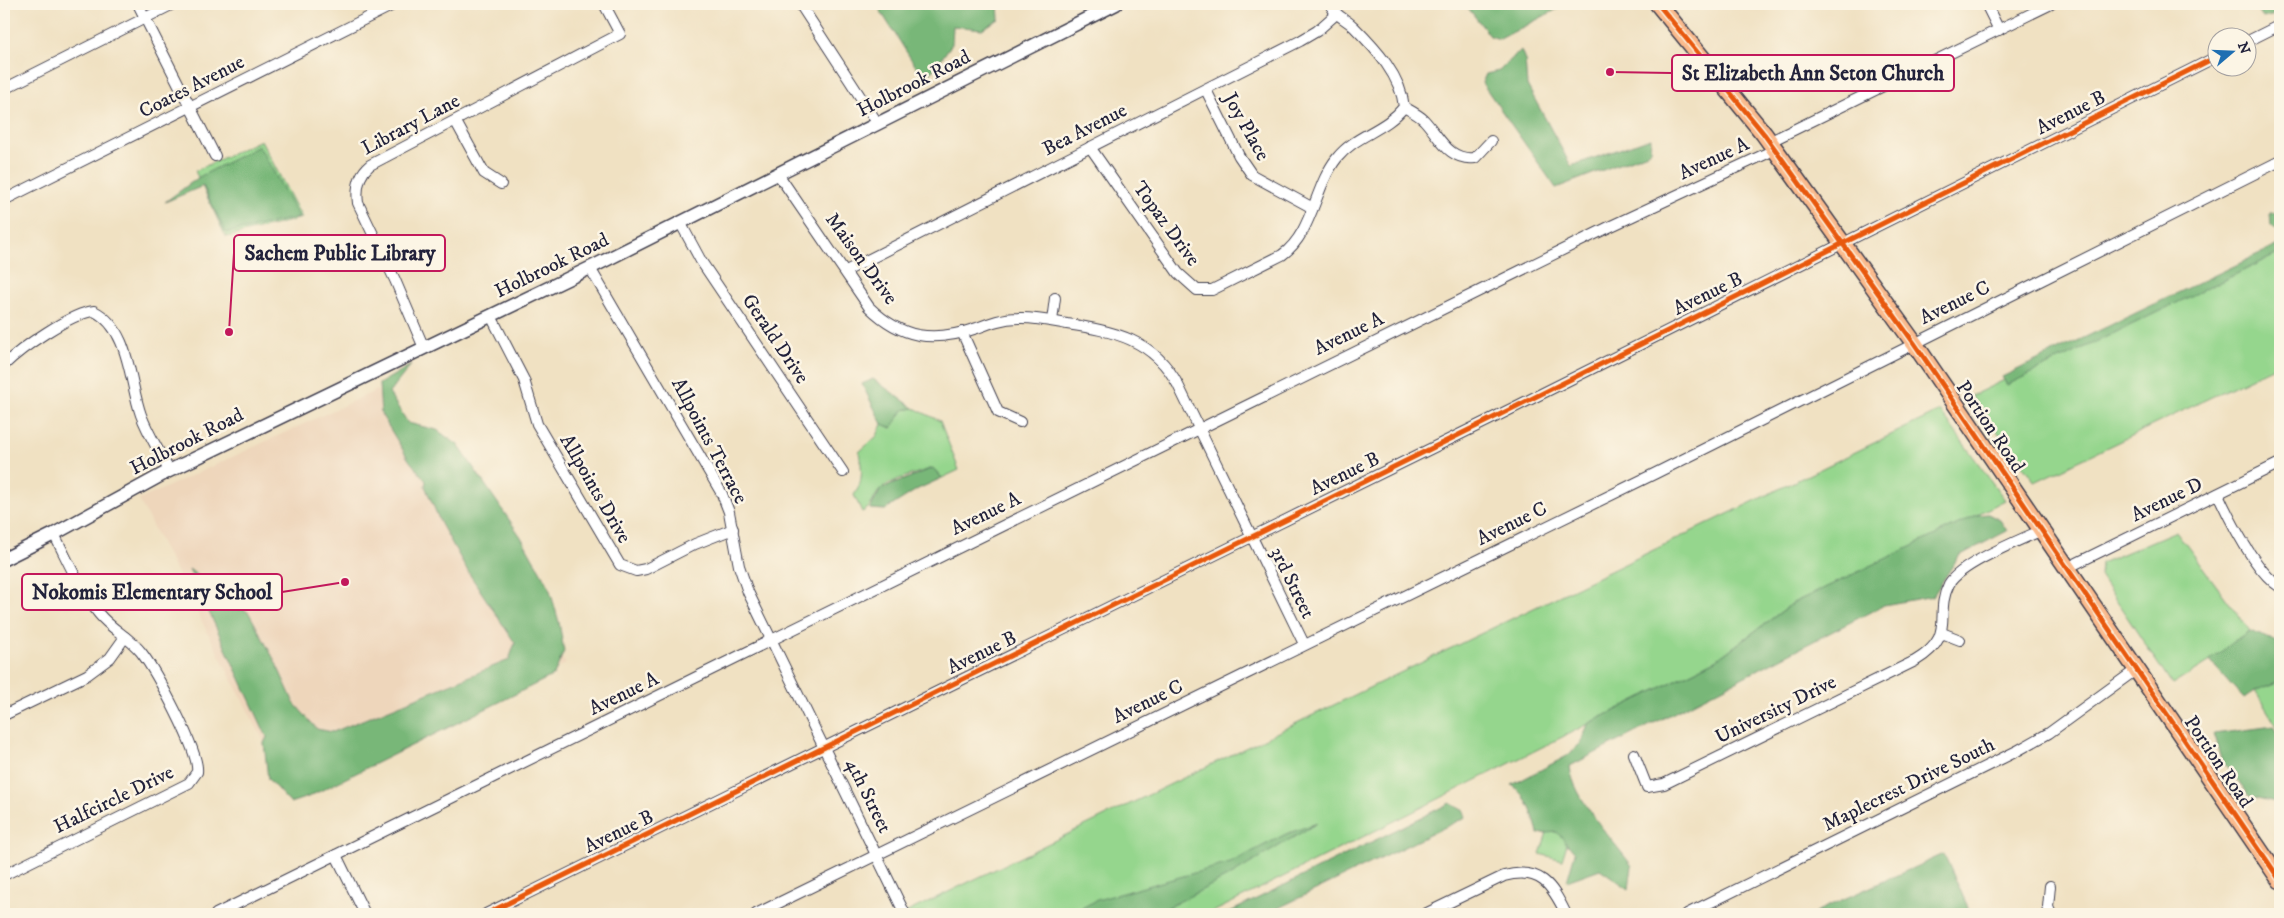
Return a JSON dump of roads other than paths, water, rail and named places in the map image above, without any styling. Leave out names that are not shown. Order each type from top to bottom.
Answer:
[{"type":"main road","name":"Portion Road","points":[[1658,4],[1772,146],[1914,343],[2069,567],[2280,880]]},
{"type":"street","points":[[138,4],[215,156]]},
{"type":"street","points":[[4,89],[173,4]]},
{"type":"street","name":"Coates Avenue","points":[[4,200],[395,4]]},
{"type":"street","name":"Library Lane","points":[[424,348],[395,280],[361,212],[357,193],[363,171],[370,165],[456,122],[620,34],[604,4]]},
{"type":"street","points":[[800,4],[878,124]]},
{"type":"street","name":"Holbrook Road","points":[[4,559],[169,471],[681,224],[1116,4]]},
{"type":"street","points":[[1330,4],[1335,15],[1353,26],[1394,76],[1402,89],[1404,107],[1424,120],[1450,152],[1458,157],[1475,158],[1491,141]]},
{"type":"street","points":[[1986,4],[1999,30]]},
{"type":"street","name":"Avenue A","points":[[216,914],[1772,146],[2051,4]]},
{"type":"street","name":"Bea Avenue","points":[[846,271],[1300,41],[1317,31],[1335,15]]},
{"type":"street","points":[[2256,37],[2280,25]]},
{"type":"street","name":"Avenue B","points":[[486,914],[1842,245],[2206,62]]},
{"type":"street","name":"Joy Place","points":[[1206,90],[1239,156],[1252,175],[1312,207]]},
{"type":"street","name":"Topaz Drive","points":[[1090,147],[1178,273],[1197,290],[1212,290],[1289,250],[1302,233],[1329,170],[1343,151],[1386,125],[1404,107]]},
{"type":"street","points":[[456,122],[484,173],[501,184]]},
{"type":"street","name":"Avenue C","points":[[756,914],[1304,644],[1656,474],[2280,161]]},
{"type":"street","name":"Maison Drive","points":[[778,174],[869,307],[892,326],[909,334],[926,336],[962,332],[992,322],[1018,318],[1110,331],[1142,345],[1163,362],[1172,374],[1198,428]]},
{"type":"street","name":"Gerald Drive","points":[[681,224],[701,261],[844,472]]},
{"type":"street","name":"Allpoints Terrace","points":[[590,268],[713,478],[725,502],[734,529],[739,566],[771,641]]},
{"type":"street","points":[[1052,322],[1055,298]]},
{"type":"street","points":[[4,365],[43,335],[84,314],[94,311],[103,315],[111,324],[120,343],[140,413],[169,471]]},
{"type":"street","name":"Allpoints Drive","points":[[492,316],[524,380],[533,414],[540,430],[620,565],[636,571],[646,569],[695,544],[734,529]]},
{"type":"street","points":[[962,332],[998,412],[1020,422]]},
{"type":"street","name":"3rd Street","points":[[1198,428],[1304,644]]},
{"type":"street","name":"Avenue D","points":[[2069,567],[2280,463]]},
{"type":"street","points":[[2218,494],[2233,526],[2268,576],[2280,587]]},
{"type":"street","points":[[1960,640],[1942,633],[1949,584],[1958,573],[1978,560],[2042,530]]},
{"type":"street","name":"Halfcircle Drive","points":[[4,875],[190,783],[198,772],[195,753],[151,666],[125,637],[105,621],[87,598],[54,534]]},
{"type":"street","name":"University Drive","points":[[1634,754],[1647,787],[1664,784],[1915,661],[1934,646],[1942,633]]},
{"type":"street","points":[[4,715],[86,675],[110,658],[125,637]]},
{"type":"street","name":"4th Street","points":[[771,641],[905,914]]},
{"type":"street","name":"Maplecrest Drive South","points":[[1686,914],[2017,751],[2049,733],[2138,669]]},
{"type":"street","points":[[336,855],[365,914]]},
{"type":"street","points":[[1425,914],[1504,876],[1528,873],[1542,879],[1554,889],[1566,914]]},
{"type":"street","points":[[2050,886],[2048,907],[2051,914]]},
{"type":"place","name":"St Elizabeth Ann Seton Church","points":[[1610,72]]},
{"type":"place","name":"Sachem Public Library","points":[[229,332]]},
{"type":"place","name":"Nokomis Elementary School","points":[[345,582]]}]
